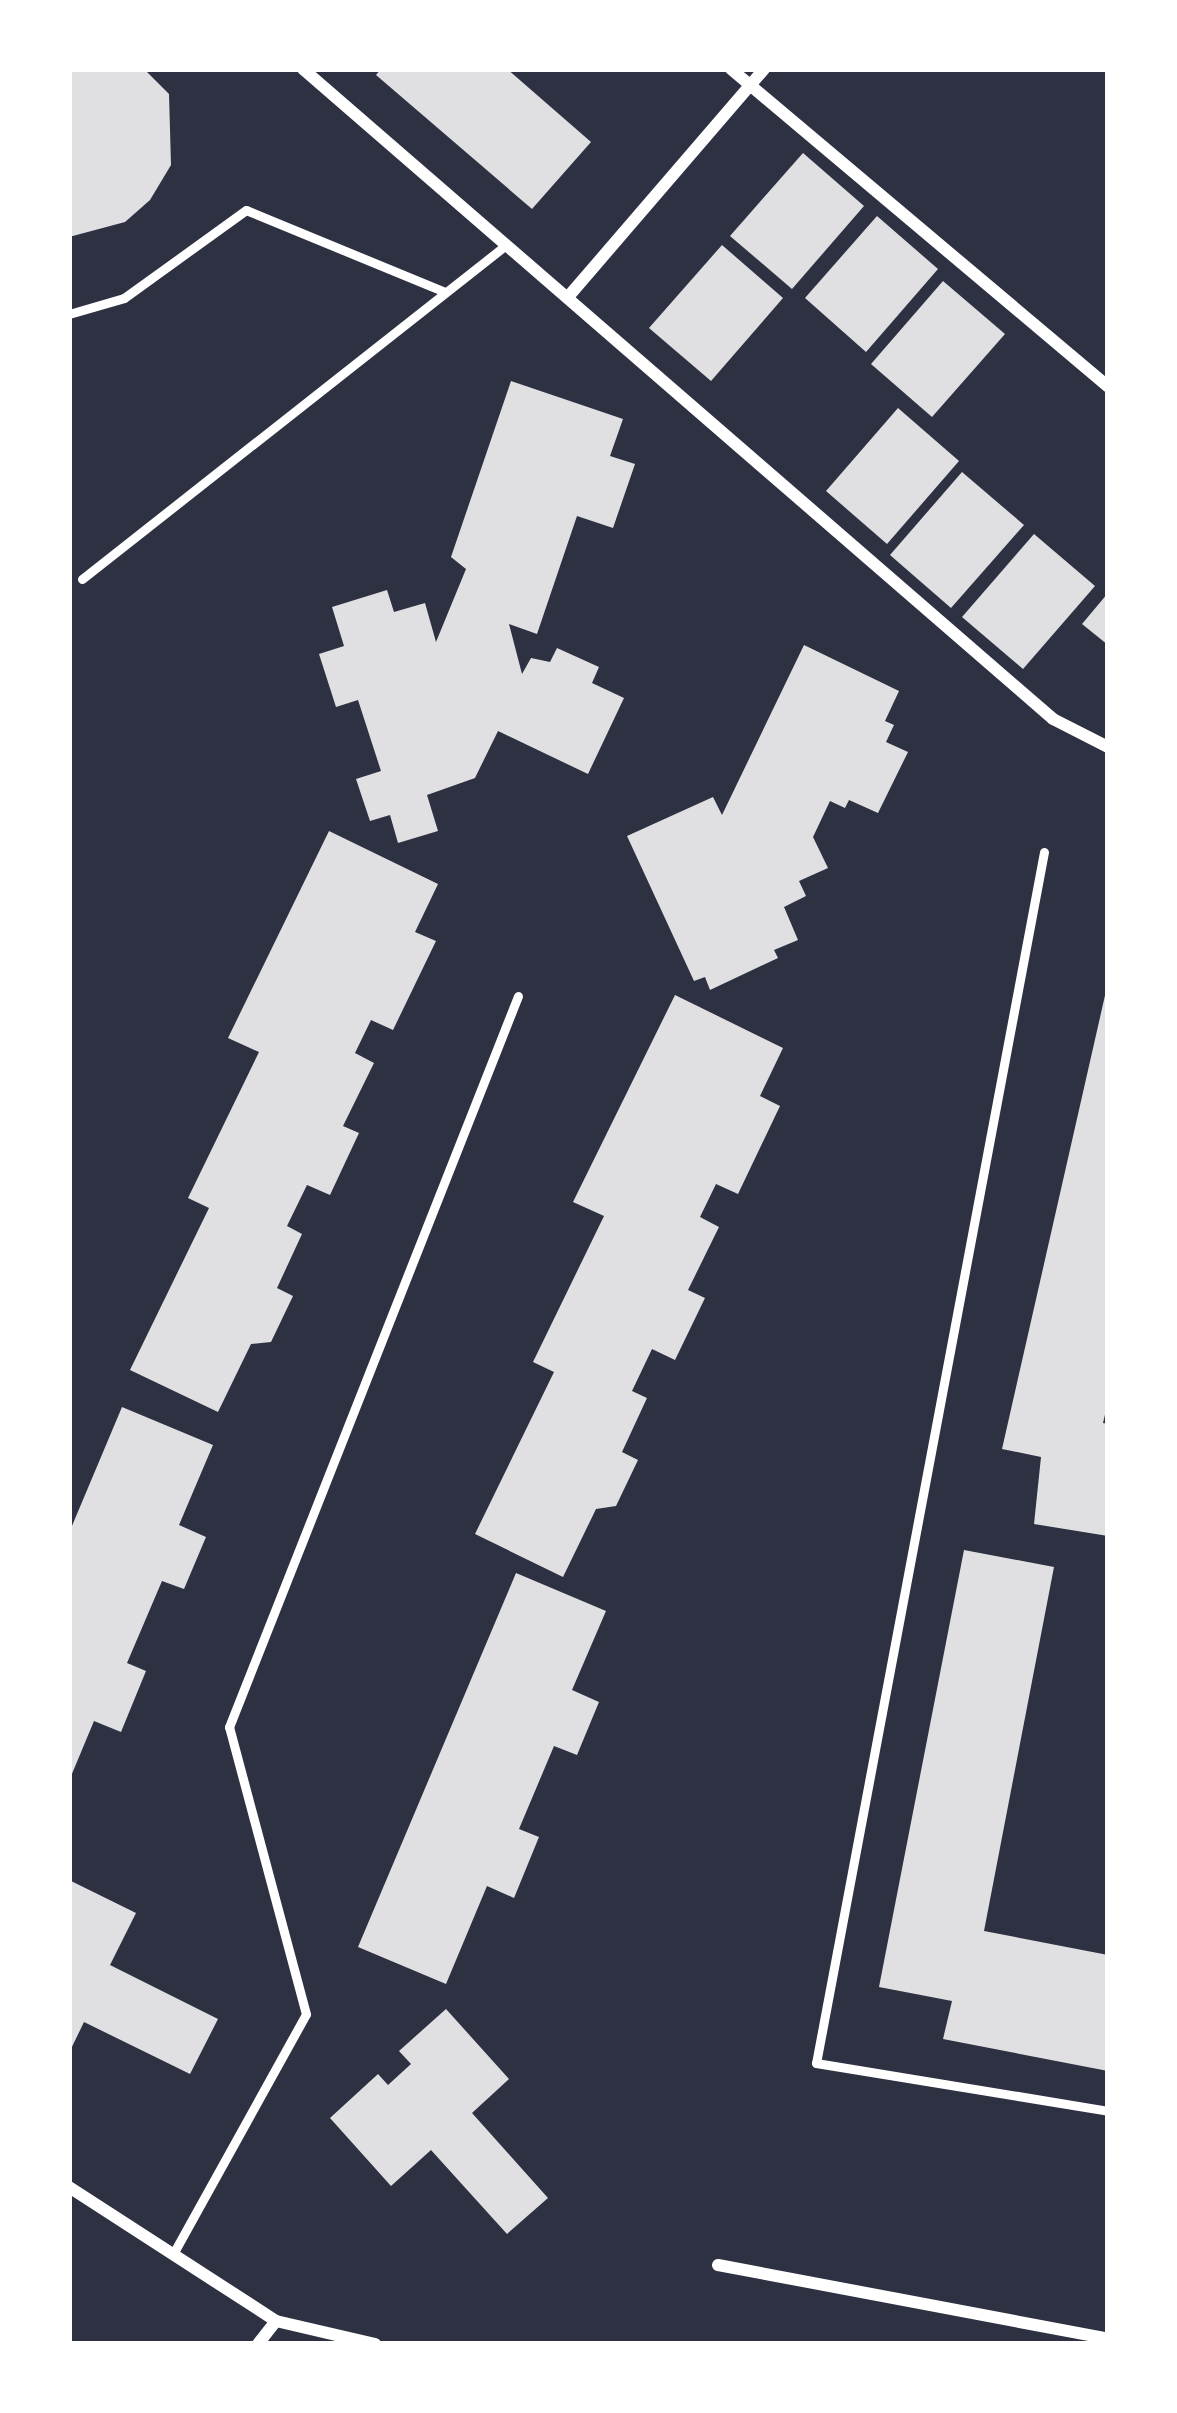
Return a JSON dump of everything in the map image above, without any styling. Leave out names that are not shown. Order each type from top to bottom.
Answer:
[{"type":"street","points":[[303,69],[1053,718],[1108,746]]},
{"type":"street","points":[[730,69],[1108,387]]},
{"type":"street","points":[[568,297],[764,69]]},
{"type":"street","points":[[69,2187],[276,2321],[375,2344]]},
{"type":"street","points":[[718,2265],[1108,2339]]},
{"type":"street","points":[[259,2344],[276,2321]]},
{"type":"lane","points":[[69,314],[124,298],[246,210],[446,292]]},
{"type":"lane","points":[[82,579],[506,245]]},
{"type":"lane","points":[[1044,852],[816,2063],[1108,2111]]},
{"type":"lane","points":[[173,2254],[305,2014],[229,1726],[518,996]]},
{"type":"building","points":[[69,69],[144,69],[169,94],[171,165],[150,200],[125,222],[69,237]]},
{"type":"building","points":[[381,69],[507,69],[591,142],[532,209],[376,75]]},
{"type":"building","points":[[803,153],[864,206],[792,289],[730,236]]},
{"type":"building","points":[[877,216],[938,269],[866,352],[805,298]]},
{"type":"building","points":[[722,245],[783,298],[711,381],[649,328]]},
{"type":"building","points":[[943,281],[1005,334],[932,417],[871,364]]},
{"type":"building","points":[[511,381],[623,419],[610,456],[635,464],[613,528],[577,516],[537,634],[509,624],[522,674],[531,658],[550,662],[557,648],[599,667],[592,683],[624,698],[588,774],[498,731],[475,778],[427,795],[438,831],[398,843],[390,815],[370,821],[356,779],[381,771],[358,700],[336,707],[319,654],[344,646],[332,607],[387,590],[394,612],[425,603],[436,642],[466,569],[451,557]]},
{"type":"building","points":[[898,408],[959,461],[887,544],[826,491]]},
{"type":"building","points":[[962,472],[1024,525],[951,608],[890,555]]},
{"type":"building","points":[[1034,534],[1095,586],[1023,669],[962,617]]},
{"type":"building","points":[[1108,593],[1108,645],[1082,624]]},
{"type":"building","points":[[804,645],[899,691],[885,721],[894,725],[886,742],[908,752],[878,813],[849,800],[845,808],[830,801],[813,837],[828,868],[799,881],[806,896],[784,907],[798,940],[774,950],[778,958],[710,990],[705,977],[694,981],[627,836],[713,797],[722,815]]},
{"type":"building","points":[[329,831],[438,884],[415,932],[436,941],[393,1030],[371,1020],[355,1053],[374,1063],[343,1126],[359,1133],[330,1195],[307,1185],[287,1226],[302,1234],[277,1288],[293,1296],[271,1342],[251,1344],[218,1412],[130,1370],[209,1208],[188,1198],[259,1052],[228,1038]]},
{"type":"building","points":[[1106,991],[1108,1402],[1103,1423],[1108,1424],[1108,1536],[1034,1524],[1041,1457],[1002,1449]]},
{"type":"building","points":[[675,995],[783,1048],[760,1096],[780,1106],[738,1194],[716,1184],[700,1217],[719,1227],[688,1290],[705,1298],[675,1360],[652,1349],[632,1391],[647,1398],[622,1452],[638,1460],[616,1506],[596,1509],[563,1577],[475,1534],[554,1372],[533,1362],[604,1216],[573,1202]]},
{"type":"building","points":[[122,1407],[213,1445],[179,1525],[206,1537],[184,1589],[162,1581],[127,1663],[146,1671],[121,1732],[94,1721],[69,1781],[69,1533]]},
{"type":"building","points":[[964,1550],[1054,1567],[984,1931],[1108,1955],[1108,2071],[943,2039],[952,2001],[879,1987]]},
{"type":"building","points":[[516,1573],[606,1611],[572,1690],[599,1702],[577,1755],[554,1746],[519,1829],[539,1837],[514,1898],[487,1886],[446,1984],[358,1947]]},
{"type":"building","points":[[69,1880],[136,1913],[110,1965],[218,2019],[190,2074],[84,2022],[69,2053]]},
{"type":"building","points":[[446,2009],[509,2079],[472,2113],[548,2198],[507,2234],[431,2150],[391,2186],[330,2118],[378,2074],[388,2085],[411,2064],[399,2051]]}]
